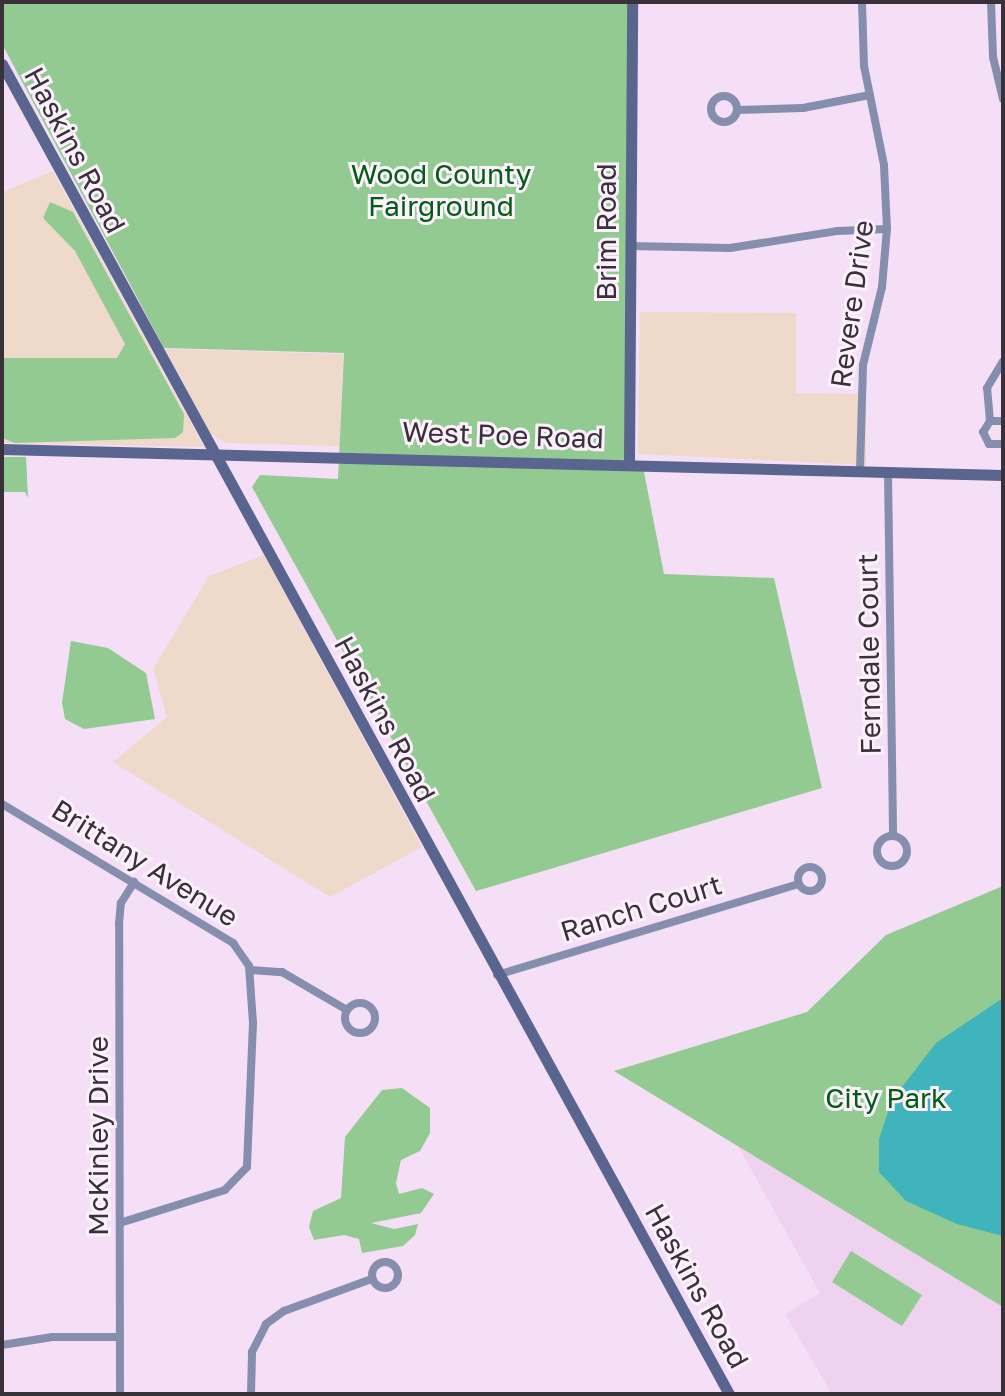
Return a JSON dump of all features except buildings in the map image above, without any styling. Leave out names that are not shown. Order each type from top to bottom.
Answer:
[{"type":"main road","name":"Brim Road","points":[[629,462],[632,2]]},
{"type":"main road","name":"Haskins Road","points":[[2,66],[729,1394]]},
{"type":"main road","name":"West Poe Road","points":[[2,449],[211,451],[1003,475]]},
{"type":"street","name":"Revere Drive","points":[[860,471],[863,365],[882,287],[887,229],[884,165],[870,95],[862,2]]},
{"type":"street","points":[[991,2],[993,57],[1003,99]]},
{"type":"street","points":[[737,110],[803,108],[870,95]]},
{"type":"street","points":[[630,246],[730,248],[837,231],[887,229]]},
{"type":"street","points":[[1003,361],[987,388],[990,421],[983,432],[985,441],[1003,444]]},
{"type":"street","points":[[990,421],[1003,421]]},
{"type":"street","name":"Ferndale Court","points":[[888,472],[893,836]]},
{"type":"street","name":"Brittany Avenue","points":[[2,804],[233,943],[250,970]]},
{"type":"street","name":"McKinley Drive","points":[[120,1394],[119,924],[121,903],[134,882]]},
{"type":"street","name":"Ranch Court","points":[[497,975],[799,884]]},
{"type":"street","points":[[120,1223],[226,1189],[247,1167],[250,970],[282,972],[347,1010]]},
{"type":"street","points":[[251,1394],[252,1352],[266,1324],[284,1311],[372,1279]]},
{"type":"street","points":[[2,1345],[52,1337],[120,1337]]},
{"type":"shaded area","points":[[53,171],[204,447],[2,443],[2,192]]},
{"type":"shaded area","points":[[640,312],[796,313],[796,393],[866,394],[866,465],[638,454]]},
{"type":"shaded area","points":[[165,349],[343,354],[340,446],[226,443],[210,433]]},
{"type":"shaded area","points":[[264,555],[422,847],[330,897],[113,762],[167,717],[153,669],[209,576]]},
{"type":"shaded area","points":[[738,1146],[1003,1307],[1003,1394],[832,1394],[785,1314],[820,1293]]},
{"type":"green space","name":"Wood County Fairground","points":[[2,2],[632,2],[629,462],[644,472],[664,574],[774,578],[822,788],[476,891],[252,487],[260,475],[338,479],[344,353],[164,348],[2,44]]},
{"type":"green space","points":[[50,202],[73,212],[184,414],[183,432],[175,438],[15,443],[2,438],[2,358],[117,358],[125,344],[75,251],[43,218]]},
{"type":"green space","points":[[2,457],[26,457],[28,498],[25,492],[2,492]]},
{"type":"green space","points":[[71,641],[108,648],[146,673],[155,719],[84,729],[65,719],[62,703]]},
{"type":"green space","name":"City Park","points":[[1003,886],[1003,1307],[614,1071],[807,1012],[886,935]]},
{"type":"green space","points":[[402,1088],[430,1108],[430,1133],[420,1151],[401,1160],[396,1183],[399,1194],[422,1188],[434,1194],[421,1213],[371,1223],[394,1229],[418,1224],[415,1235],[403,1246],[362,1253],[359,1239],[344,1235],[314,1240],[309,1227],[313,1211],[341,1198],[345,1137],[382,1090]]},
{"type":"green space","points":[[851,1251],[922,1295],[902,1326],[832,1282]]},
{"type":"water","points":[[1003,998],[1003,1236],[957,1224],[906,1201],[879,1172],[879,1139],[892,1100],[936,1043]]}]
